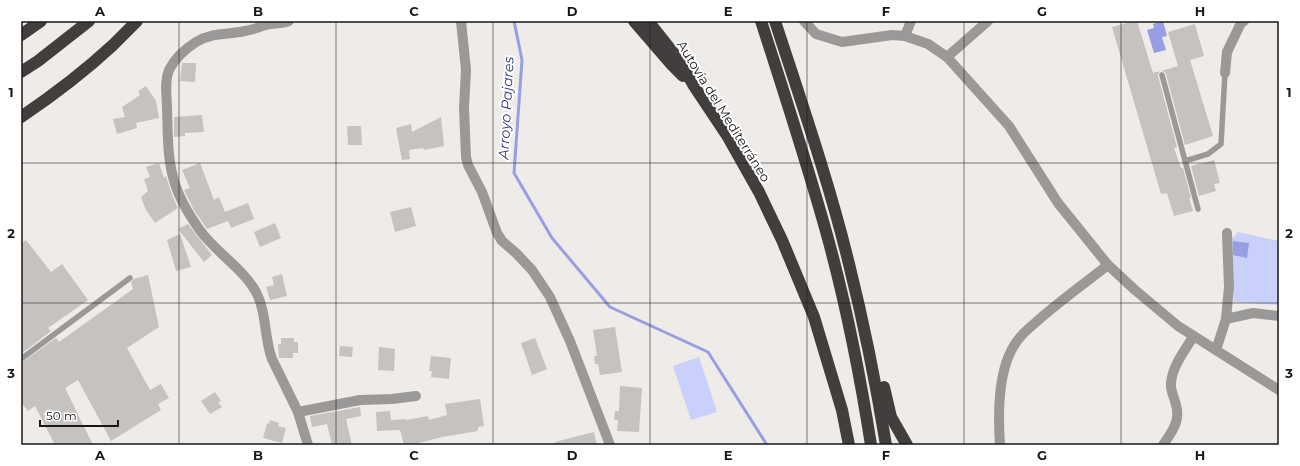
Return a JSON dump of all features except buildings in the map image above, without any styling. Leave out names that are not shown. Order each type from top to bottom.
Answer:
[{"type":"highway","points":[[21,35],[41,21]]},
{"type":"highway","points":[[21,72],[38,61],[89,21]]},
{"type":"highway","points":[[21,116],[72,79],[112,45],[137,21]]},
{"type":"highway","points":[[112,45],[131,34],[146,21]]},
{"type":"highway","points":[[634,21],[672,65],[694,86]]},
{"type":"highway","name":"Autovía del Mediterráneo","points":[[648,21],[679,60],[694,86],[728,137],[759,192],[782,240],[814,317],[842,410],[849,445]]},
{"type":"highway","points":[[761,21],[797,131],[827,236],[852,338],[871,445]]},
{"type":"highway","points":[[775,21],[823,171],[849,264],[869,354],[886,445]]},
{"type":"highway","points":[[869,354],[880,375],[892,417],[907,445]]},
{"type":"street","points":[[289,21],[281,24],[266,25],[245,32],[211,35],[195,43],[184,51],[174,61],[168,72],[166,84],[168,139],[173,177],[181,197],[204,235],[233,264],[255,291],[262,310],[272,360],[298,412],[308,445]]},
{"type":"street","points":[[461,21],[466,70],[464,108],[466,157],[468,165],[482,192],[497,233],[502,241],[532,270],[550,297],[570,341],[610,445]]},
{"type":"street","points":[[804,21],[816,34],[842,42],[892,35],[905,36],[928,44],[947,57],[1009,126],[1058,203],[1108,264],[1135,290],[1178,326],[1193,337],[1279,390]]},
{"type":"street","points":[[905,36],[910,21]]},
{"type":"street","points":[[947,57],[988,21]]},
{"type":"street","points":[[1225,73],[1227,52],[1241,23],[1244,21]]},
{"type":"street","points":[[1216,350],[1226,319],[1229,287],[1227,234]]},
{"type":"street","points":[[1000,445],[999,409],[1006,361],[1012,348],[1023,334],[1058,303],[1108,264]]},
{"type":"street","points":[[1226,319],[1253,313],[1279,316]]},
{"type":"street","points":[[1163,445],[1176,425],[1178,416],[1177,407],[1171,388],[1173,373],[1180,357],[1193,337]]},
{"type":"street","points":[[298,412],[360,400],[392,399],[416,396]]},
{"type":"lane","points":[[1185,161],[1208,154],[1221,144],[1225,73]]},
{"type":"lane","points":[[1162,75],[1198,209]]},
{"type":"lane","points":[[21,359],[130,278]]},
{"type":"shaded area","points":[[1163,21],[1167,36],[1162,37],[1166,50],[1154,53],[1147,30],[1154,28],[1153,24]]},
{"type":"shaded area","points":[[1238,232],[1279,241],[1279,305],[1234,302],[1232,239]]},
{"type":"shaded area","points":[[1233,241],[1249,243],[1247,258],[1233,255]]},
{"type":"shaded area","points":[[699,357],[717,412],[691,420],[673,366]]},
{"type":"waterway","name":"Arroyo Pajares","points":[[514,21],[522,60],[514,173],[552,238],[610,307],[708,352],[767,445]]}]
